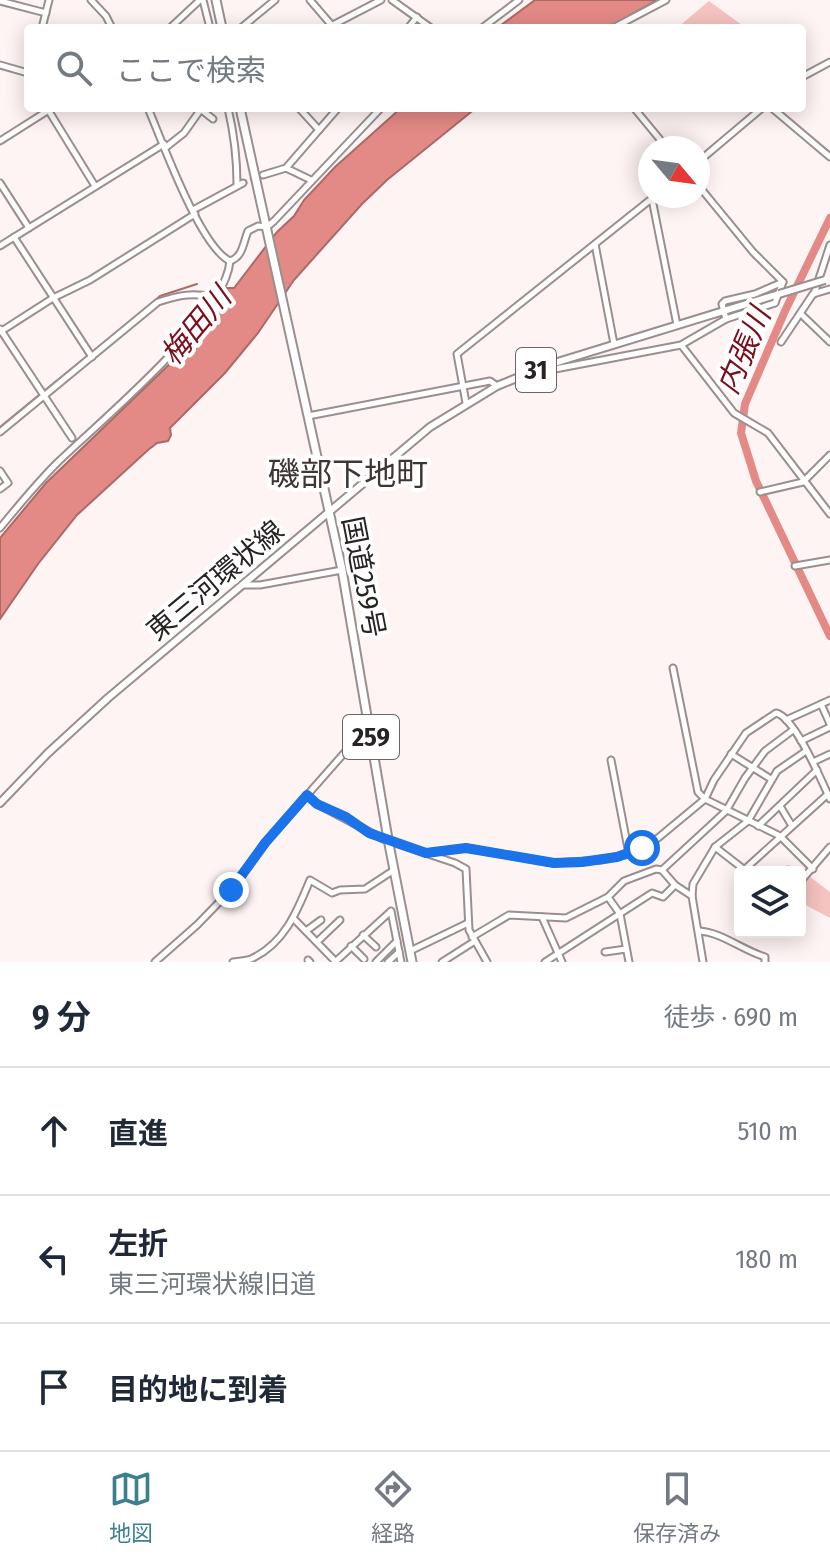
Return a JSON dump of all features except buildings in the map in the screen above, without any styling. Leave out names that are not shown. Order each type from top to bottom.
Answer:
[{"type":"highway","points":[[216,0],[221,24]]},
{"type":"highway","name":"国道259号","points":[[241,112],[342,570],[412,962]]},
{"type":"main road","name":"東三河環状線","points":[[0,803],[108,698],[430,427],[466,403],[497,386],[551,364],[827,280]]},
{"type":"street","points":[[43,24],[49,0]]},
{"type":"street","points":[[91,0],[109,24]]},
{"type":"street","points":[[98,7],[105,0]]},
{"type":"street","points":[[175,24],[202,0],[209,24]]},
{"type":"street","points":[[246,24],[275,0]]},
{"type":"street","points":[[310,0],[329,24]]},
{"type":"street","points":[[337,24],[381,0]]},
{"type":"street","points":[[392,0],[426,24]]},
{"type":"street","points":[[487,24],[519,0]]},
{"type":"street","points":[[621,24],[666,0]]},
{"type":"street","points":[[0,1],[46,13]]},
{"type":"street","points":[[411,24],[417,17]]},
{"type":"street","points":[[806,75],[830,62]]},
{"type":"street","points":[[0,65],[24,72]]},
{"type":"street","points":[[0,141],[44,112]]},
{"type":"street","points":[[51,112],[95,186]]},
{"type":"street","points":[[150,112],[194,212],[215,250],[230,261]]},
{"type":"street","points":[[0,246],[184,133],[198,112]]},
{"type":"street","points":[[204,112],[213,119]]},
{"type":"street","points":[[72,438],[0,330],[90,280],[240,184],[233,148],[236,143],[228,112]]},
{"type":"street","points":[[303,112],[319,130]]},
{"type":"street","points":[[263,175],[286,168],[335,112]]},
{"type":"street","points":[[230,261],[237,259],[241,253],[248,231],[258,226],[267,227],[377,112]]},
{"type":"street","points":[[637,112],[657,136]]},
{"type":"street","points":[[710,152],[757,112]]},
{"type":"street","points":[[777,112],[830,157]]},
{"type":"street","points":[[286,168],[311,180]]},
{"type":"street","points":[[0,183],[29,228]]},
{"type":"street","points":[[710,200],[753,252],[783,282]]},
{"type":"street","points":[[466,403],[457,354],[640,208]]},
{"type":"street","points":[[656,208],[677,325]]},
{"type":"street","points":[[14,237],[90,355]]},
{"type":"street","points":[[595,244],[614,344]]},
{"type":"street","points":[[781,342],[826,270],[830,245]]},
{"type":"street","points":[[0,528],[56,464],[173,351],[216,298],[229,272],[230,261]]},
{"type":"street","points":[[726,319],[722,304],[725,301],[755,294],[783,282]]},
{"type":"street","points":[[551,364],[555,369],[681,345],[726,319],[775,303],[783,282]]},
{"type":"street","points":[[813,294],[830,289]]},
{"type":"street","points":[[0,432],[42,394],[158,302],[186,294],[216,298]]},
{"type":"street","points":[[801,314],[830,342]]},
{"type":"street","points":[[681,345],[737,415],[768,433],[830,514]]},
{"type":"street","points":[[308,416],[462,385],[490,381],[497,386]]},
{"type":"street","points":[[760,492],[803,482],[830,455]]},
{"type":"street","points":[[0,471],[8,483],[0,489]]},
{"type":"street","points":[[795,566],[830,560]]},
{"type":"street","points":[[244,585],[260,585],[342,570]]},
{"type":"street","points":[[673,668],[696,787],[705,799],[780,836],[813,869]]},
{"type":"street","points":[[786,720],[830,700]]},
{"type":"street","points":[[801,741],[830,725],[821,704]]},
{"type":"street","points":[[426,853],[466,848],[554,863],[601,860],[629,854],[658,838],[705,799],[746,733],[779,713],[801,741],[827,784],[829,796],[780,836],[751,866]]},
{"type":"street","points":[[155,962],[231,890],[265,843],[369,725]]},
{"type":"street","points":[[662,870],[726,811],[765,751],[793,730]]},
{"type":"street","points":[[703,962],[692,896],[693,884],[715,847],[748,821],[777,771],[806,751]]},
{"type":"street","points":[[731,754],[771,779]]},
{"type":"street","points":[[813,762],[830,754]]},
{"type":"street","points":[[611,760],[629,854]]},
{"type":"street","points":[[758,826],[817,770]]},
{"type":"street","points":[[307,795],[317,804],[346,817],[369,833],[466,869],[468,923],[487,962]]},
{"type":"street","points":[[780,806],[792,826]]},
{"type":"street","points":[[715,847],[740,866]]},
{"type":"street","points":[[806,876],[830,847]]},
{"type":"street","points":[[442,962],[509,915],[566,918],[608,897],[624,881],[656,869],[662,870],[675,885],[692,896]]},
{"type":"street","points":[[233,962],[248,962],[282,936],[294,919],[310,880],[332,893],[362,890],[389,870],[395,870]]},
{"type":"street","points":[[545,962],[652,893],[663,897],[675,885]]},
{"type":"street","points":[[608,897],[620,914],[629,962]]},
{"type":"street","points":[[294,919],[336,962],[391,911],[401,962]]},
{"type":"street","points":[[542,917],[562,962]]},
{"type":"street","points":[[306,931],[321,920]]},
{"type":"street","points":[[317,942],[340,920]]},
{"type":"street","points":[[410,951],[468,923]]},
{"type":"street","points":[[699,931],[712,932],[745,951],[765,957],[765,962]]},
{"type":"street","points":[[363,935],[376,947]]},
{"type":"street","points":[[376,962],[397,941]]},
{"type":"street","points":[[351,946],[364,959]]},
{"type":"street","points":[[605,952],[626,949]]},
{"type":"street","points":[[388,962],[400,951]]},
{"type":"shaded area","points":[[535,0],[657,0],[615,24],[502,24]]},
{"type":"shaded area","points":[[709,1],[741,24],[682,24]]},
{"type":"shaded area","points":[[397,112],[471,112],[362,204],[294,280],[258,333],[225,373],[170,428],[168,441],[157,443],[148,450],[77,515],[0,619],[0,538],[46,483],[181,353],[225,299],[226,288],[234,288],[277,232],[335,167]]},
{"type":"shaded area","points":[[806,874],[830,892],[830,918],[806,905]]},
{"type":"waterway","name":"内張川","points":[[830,218],[745,404],[741,433],[756,481],[830,636]]},
{"type":"waterway","name":"梅田川","points":[[152,303],[160,296],[197,284]]},
{"type":"waterway","points":[[44,391],[153,303]]},
{"type":"waterway","points":[[0,427],[39,395]]},
{"type":"tunnel","points":[[243,183],[263,175]]},
{"type":"district","name":"磯部下地町","points":[[348,474]]},
{"type":"route","points":[[231,890],[265,843],[307,795],[317,804],[346,817],[369,833],[426,853],[466,848],[554,863],[601,860],[642,848]]}]
